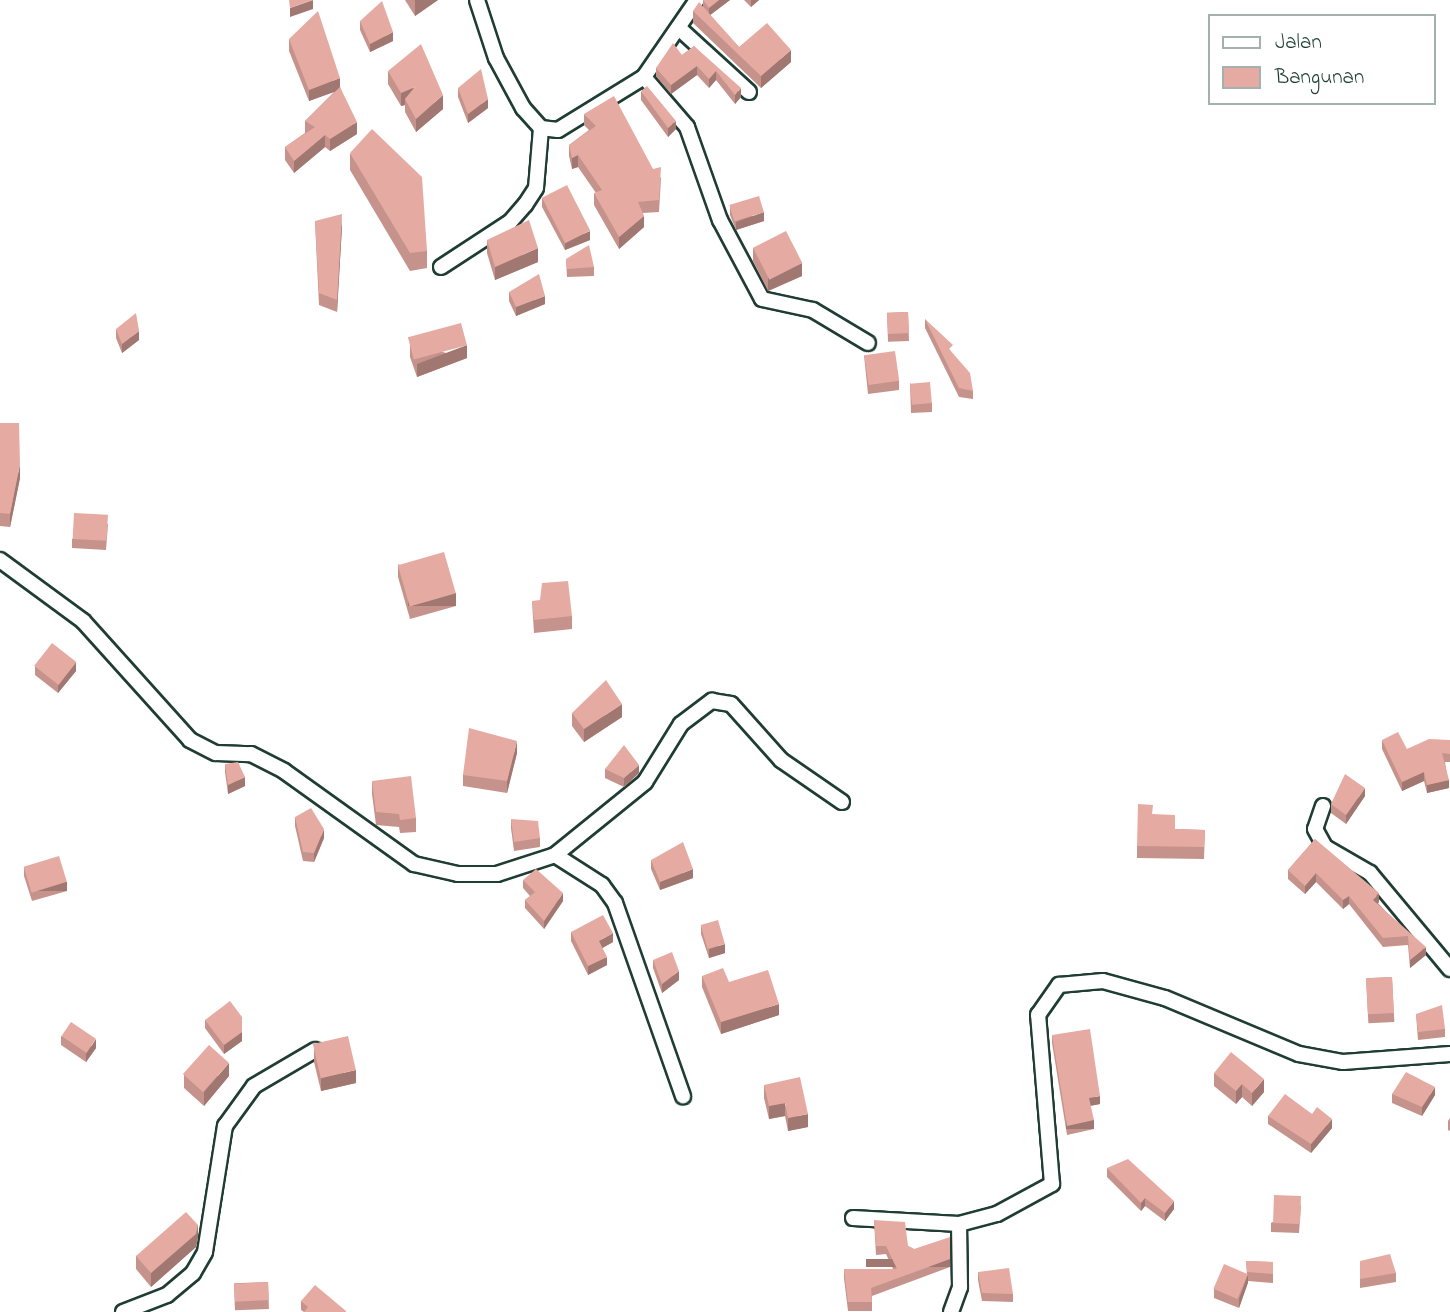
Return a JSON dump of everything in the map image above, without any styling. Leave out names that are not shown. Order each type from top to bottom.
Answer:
[{"type":"street","points":[[441,267],[510,222],[536,188],[541,128],[496,58],[477,0]]},
{"type":"street","points":[[541,128],[573,124],[643,78],[681,30],[697,0]]},
{"type":"street","points":[[681,30],[749,92]]},
{"type":"street","points":[[643,78],[687,127],[720,220],[762,299],[813,310],[868,343]]},
{"type":"street","points":[[0,560],[83,621],[190,740],[216,753],[251,754],[284,771],[414,864],[458,874],[497,874],[555,855],[645,782],[681,724],[712,701],[731,704],[781,760],[842,802]]},
{"type":"street","points":[[1323,806],[1315,829],[1325,847],[1370,873],[1450,969]]},
{"type":"street","points":[[555,855],[603,885],[615,903],[683,1096]]},
{"type":"street","points":[[853,1218],[959,1224],[997,1214],[1052,1184],[1038,1015],[1059,985],[1103,981],[1165,998],[1299,1054],[1343,1062],[1450,1054]]},
{"type":"street","points":[[124,1312],[167,1295],[193,1273],[205,1252],[225,1126],[254,1086],[315,1050]]},
{"type":"street","points":[[951,1312],[960,1287],[959,1224]]},
{"type":"building","points":[[289,0],[313,0],[290,8]]},
{"type":"building","points":[[703,0],[719,0],[709,8]]},
{"type":"building","points":[[382,1],[393,32],[370,44],[360,21]]},
{"type":"building","points":[[699,2],[739,47],[767,23],[791,50],[761,76],[693,11]]},
{"type":"building","points":[[318,11],[340,78],[309,90],[289,39]]},
{"type":"building","points":[[673,43],[682,55],[694,46],[741,88],[735,95],[716,71],[709,79],[697,66],[671,85],[656,68]]},
{"type":"building","points":[[421,44],[443,95],[416,119],[405,99],[415,87],[401,93],[388,71]]},
{"type":"building","points":[[481,69],[488,99],[468,114],[458,88]]},
{"type":"building","points":[[647,86],[676,121],[668,128],[641,91]]},
{"type":"building","points":[[340,87],[357,122],[330,139],[325,135],[294,161],[285,147],[315,127],[305,121]]},
{"type":"building","points":[[614,96],[653,169],[661,167],[659,200],[638,202],[644,216],[619,237],[594,193],[602,190],[578,155],[572,158],[569,145],[596,126],[584,114]]},
{"type":"building","points":[[372,129],[422,177],[427,251],[410,253],[350,153]]},
{"type":"building","points":[[567,185],[590,230],[565,243],[542,198]]},
{"type":"building","points":[[759,196],[764,212],[734,221],[729,205]]},
{"type":"building","points":[[342,214],[337,300],[319,293],[315,221]]},
{"type":"building","points":[[529,220],[538,248],[495,267],[487,240]]},
{"type":"building","points":[[786,231],[802,263],[769,280],[753,248]]},
{"type":"building","points":[[589,245],[594,267],[567,269],[566,259]]},
{"type":"building","points":[[539,274],[545,296],[516,307],[509,292]]},
{"type":"building","points":[[908,312],[909,333],[888,334],[887,313]]},
{"type":"building","points":[[136,313],[139,331],[122,344],[116,329]]},
{"type":"building","points":[[925,319],[953,345],[949,349],[970,373],[973,391],[959,388]]},
{"type":"building","points":[[461,323],[467,345],[414,359],[408,337]]},
{"type":"building","points":[[895,351],[899,381],[868,385],[864,355]]},
{"type":"building","points":[[930,382],[932,403],[912,405],[910,384]]},
{"type":"building","points":[[0,423],[19,423],[20,464],[10,514],[0,513]]},
{"type":"building","points":[[74,513],[108,515],[107,541],[73,539]]},
{"type":"building","points":[[444,552],[456,593],[410,607],[398,565]]},
{"type":"building","points":[[568,581],[572,616],[534,620],[532,601],[540,600],[542,583]]},
{"type":"building","points":[[52,643],[76,662],[59,685],[34,666]]},
{"type":"building","points":[[606,680],[622,704],[584,729],[572,713]]},
{"type":"building","points":[[469,728],[517,741],[507,781],[463,775]]},
{"type":"building","points":[[1398,732],[1407,749],[1429,739],[1450,740],[1450,754],[1442,753],[1449,780],[1427,785],[1424,772],[1402,782],[1382,740]]},
{"type":"building","points":[[624,745],[639,765],[624,778],[605,769]]},
{"type":"building","points":[[238,762],[245,777],[228,785],[225,764]]},
{"type":"building","points":[[1345,774],[1365,788],[1346,815],[1331,804]]},
{"type":"building","points":[[411,776],[416,818],[400,820],[399,814],[376,812],[372,781]]},
{"type":"building","points":[[1138,804],[1153,805],[1152,814],[1175,815],[1175,829],[1205,830],[1204,847],[1137,846]]},
{"type":"building","points":[[311,808],[324,829],[314,853],[303,852],[295,817]]},
{"type":"building","points":[[511,819],[538,821],[540,838],[514,842]]},
{"type":"building","points":[[1315,839],[1379,893],[1373,900],[1426,947],[1410,960],[1408,936],[1383,938],[1349,896],[1343,900],[1316,873],[1305,886],[1288,870]]},
{"type":"building","points":[[683,842],[693,869],[660,882],[651,860]]},
{"type":"building","points":[[59,856],[67,882],[32,893],[24,867]]},
{"type":"building","points":[[536,869],[563,893],[544,921],[525,900],[535,892],[523,880]]},
{"type":"building","points":[[603,915],[613,933],[599,941],[607,957],[588,966],[571,932]]},
{"type":"building","points":[[718,920],[725,944],[708,949],[701,925]]},
{"type":"building","points":[[672,952],[679,971],[662,984],[653,960]]},
{"type":"building","points":[[723,968],[729,982],[768,970],[779,1004],[721,1022],[702,976]]},
{"type":"building","points":[[1392,977],[1394,1013],[1368,1014],[1366,978]]},
{"type":"building","points":[[230,1001],[242,1017],[242,1032],[224,1045],[205,1020]]},
{"type":"building","points":[[1442,1005],[1445,1029],[1418,1032],[1416,1014]]},
{"type":"building","points":[[71,1022],[96,1039],[86,1053],[61,1036]]},
{"type":"building","points":[[1090,1029],[1100,1096],[1089,1098],[1094,1120],[1067,1126],[1052,1035]]},
{"type":"building","points":[[348,1036],[356,1070],[321,1078],[313,1044]]},
{"type":"building","points":[[209,1045],[229,1063],[203,1092],[183,1074]]},
{"type":"building","points":[[1231,1052],[1264,1079],[1252,1093],[1242,1084],[1236,1091],[1214,1073]]},
{"type":"building","points":[[1406,1072],[1435,1087],[1422,1107],[1392,1094]]},
{"type":"building","points":[[800,1077],[808,1114],[788,1118],[785,1103],[769,1106],[764,1085]]},
{"type":"building","points":[[1285,1094],[1312,1114],[1317,1107],[1332,1119],[1311,1144],[1268,1116]]},
{"type":"building","points":[[1128,1159],[1174,1201],[1165,1213],[1145,1198],[1141,1203],[1107,1168]]},
{"type":"building","points":[[1274,1195],[1301,1196],[1300,1224],[1273,1223]]},
{"type":"building","points":[[186,1212],[198,1225],[196,1234],[151,1273],[136,1256]]},
{"type":"building","points":[[874,1220],[905,1222],[908,1246],[914,1249],[950,1237],[950,1259],[871,1288],[872,1302],[848,1302],[844,1269],[897,1269],[886,1246],[876,1246]]},
{"type":"building","points":[[1390,1254],[1396,1273],[1360,1279],[1360,1261]]},
{"type":"building","points":[[1246,1261],[1273,1262],[1273,1274],[1247,1272]]},
{"type":"building","points":[[1224,1264],[1248,1274],[1237,1299],[1213,1289]]},
{"type":"building","points":[[1009,1268],[1013,1294],[982,1293],[978,1272]]},
{"type":"building","points":[[268,1282],[269,1300],[235,1302],[234,1284]]},
{"type":"building","points":[[315,1285],[346,1312],[304,1312],[308,1307],[301,1301]]}]
